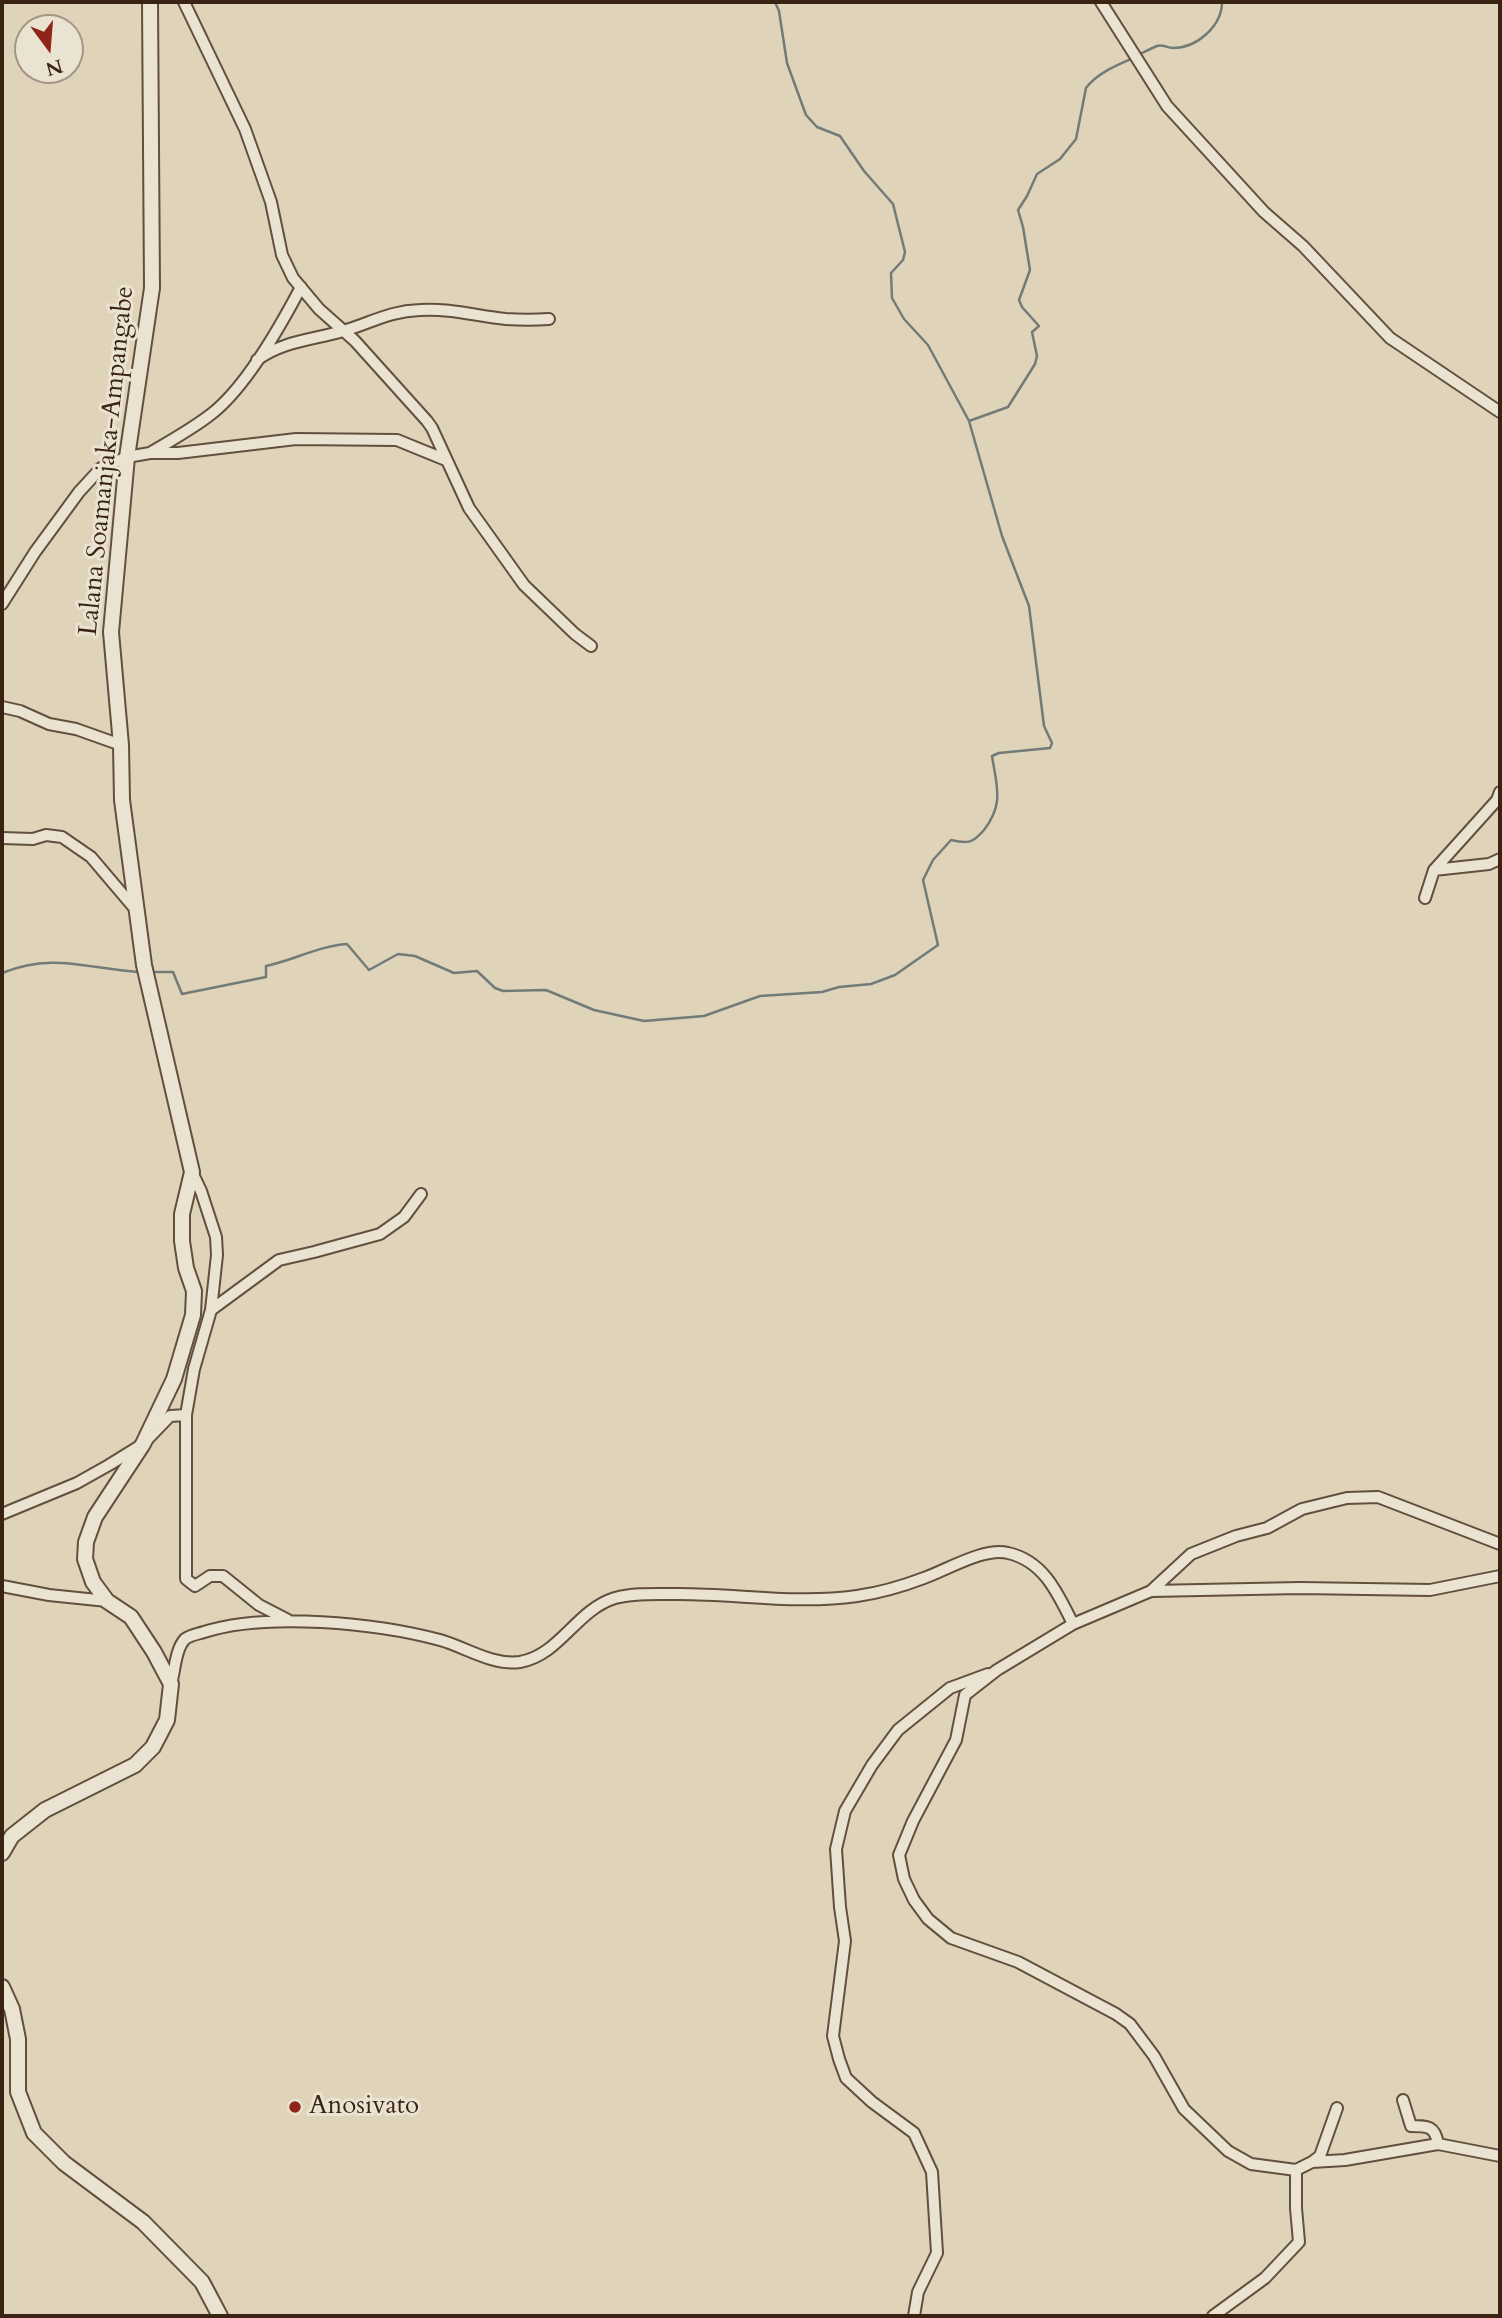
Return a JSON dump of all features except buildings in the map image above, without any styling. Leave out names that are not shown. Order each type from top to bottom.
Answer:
[{"type":"street","name":"Lalana Soamanjaka-Ampangabe","points":[[150,2],[152,288],[127,457],[111,632],[121,745],[122,800],[136,910],[145,969],[192,1172]]},
{"type":"street","points":[[184,2],[245,129],[271,202],[282,255],[293,278],[318,309],[344,331],[432,428],[469,508],[524,585],[591,646]]},
{"type":"street","points":[[1101,2],[1167,106],[1264,212],[1303,246],[1390,338],[1500,412]]},
{"type":"street","points":[[150,453],[212,414],[257,360],[279,328],[301,286]]},
{"type":"street","points":[[257,360],[272,349],[289,343],[344,331],[388,314],[422,310],[476,313],[505,318],[549,319]]},
{"type":"street","points":[[2,604],[35,552],[79,492],[101,468],[127,457],[296,439],[397,440],[446,460]]},
{"type":"street","points":[[2,707],[121,745]]},
{"type":"street","points":[[1425,898],[1434,870],[1497,800],[1500,792]]},
{"type":"street","points":[[2,838],[33,839],[46,835],[62,837],[91,857],[136,910]]},
{"type":"street","points":[[1434,870],[1489,863],[1500,859]]},
{"type":"street","points":[[192,1172],[216,1237],[217,1255],[211,1310],[194,1369],[186,1415],[186,1579],[195,1586],[211,1576],[223,1576],[258,1605],[290,1621]]},
{"type":"street","points":[[171,1684],[155,1652],[131,1617],[107,1601],[93,1582],[85,1559],[86,1542],[95,1517],[143,1444],[174,1379],[193,1315],[194,1291],[186,1268],[182,1241],[182,1214],[192,1172]]},
{"type":"street","points":[[211,1310],[279,1259],[380,1234],[404,1217],[421,1194]]},
{"type":"street","points":[[2,1514],[77,1483],[143,1444],[170,1416],[186,1415]]},
{"type":"street","points":[[1338,2108],[1320,2156],[1296,2170],[1251,2164],[1228,2151],[1184,2109],[1154,2056],[1130,2024],[1018,1962],[951,1938],[928,1919],[914,1900],[904,1879],[899,1855],[912,1821],[956,1740],[965,1695],[997,1671],[1073,1624],[1151,1591],[1191,1555],[1236,1536],[1267,1528],[1301,1509],[1347,1497],[1378,1497],[1500,1544]]},
{"type":"street","points":[[2,1853],[12,1836],[45,1810],[135,1765],[153,1747],[167,1720],[171,1684],[180,1647],[187,1637],[218,1627],[290,1621],[318,1622],[420,1635],[460,1645],[502,1663],[522,1662],[552,1649],[577,1620],[613,1599],[645,1595],[710,1594],[782,1600],[858,1596],[921,1579],[986,1553],[1005,1552],[1024,1557],[1054,1586],[1073,1624]]},
{"type":"street","points":[[1151,1591],[1286,1588],[1430,1590],[1500,1576]]},
{"type":"street","points":[[2,1586],[49,1595],[107,1601]]},
{"type":"street","points":[[914,2316],[918,2292],[937,2253],[932,2172],[914,2133],[872,2102],[846,2078],[839,2059],[833,2036],[845,1941],[836,1849],[845,1811],[872,1765],[898,1730],[950,1688],[997,1671]]},
{"type":"street","points":[[2,1987],[12,2009],[18,2039],[18,2092],[34,2133],[64,2163],[143,2222],[202,2283],[220,2316]]},
{"type":"street","points":[[1403,2100],[1410,2126],[1432,2129],[1436,2133],[1438,2144]]},
{"type":"street","points":[[1312,2162],[1345,2160],[1438,2144],[1500,2156]]},
{"type":"street","points":[[1213,2316],[1265,2278],[1298,2242],[1296,2170]]},
{"type":"waterway","points":[[150,972],[173,972],[182,994],[266,977],[266,966],[326,947],[347,944],[369,970],[398,954],[415,956],[454,973],[477,971],[495,988],[503,991],[546,990],[594,1010],[644,1021],[704,1016],[760,996],[822,992],[839,987],[871,984],[895,975],[938,945],[923,880],[933,860],[951,840],[966,842],[977,838],[990,821],[997,803],[992,756],[1050,748],[1052,743],[1044,726],[1029,606],[1002,536],[969,421],[928,345],[904,319],[892,298],[891,273],[903,260],[905,252],[893,204],[864,171],[840,136],[817,127],[806,115],[787,63],[779,11],[775,2]]},
{"type":"waterway","points":[[1142,53],[1161,45],[1182,47],[1199,40],[1218,19],[1222,2]]},
{"type":"waterway","points":[[969,421],[1008,407],[1035,364],[1037,356],[1032,332],[1039,326],[1019,300],[1030,270],[1018,210],[1037,174],[1060,159],[1076,139],[1086,88],[1100,75],[1131,59]]},
{"type":"waterway","points":[[2,973],[21,967],[54,963],[139,972]]},
{"type":"place","name":"Anosivato","points":[[295,2107]]}]
